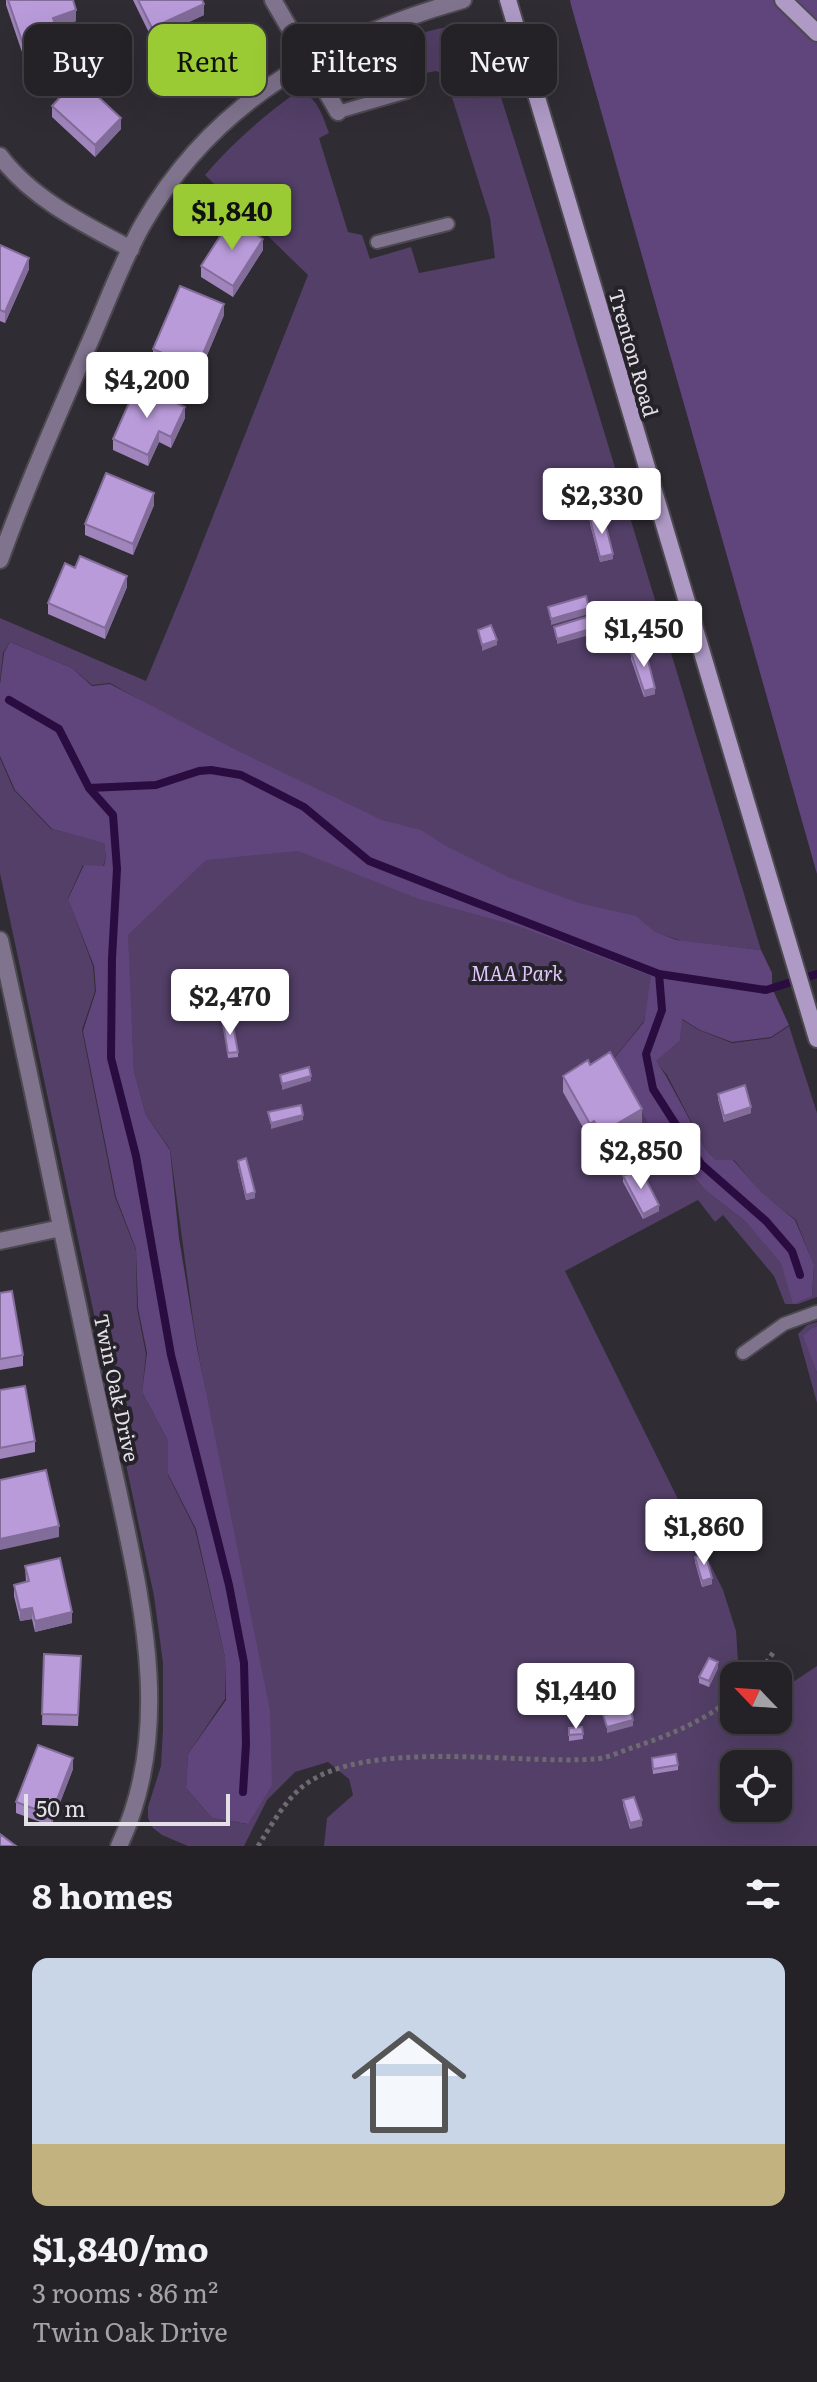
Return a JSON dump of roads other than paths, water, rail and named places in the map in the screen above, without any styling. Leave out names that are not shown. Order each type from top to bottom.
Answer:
[{"type":"main road","name":"Trenton Road","points":[[508,0],[817,1039]]},
{"type":"main road","points":[[783,0],[817,33]]},
{"type":"street","points":[[273,0],[287,24]]},
{"type":"street","points":[[389,24],[463,0]]},
{"type":"street","points":[[0,560],[4,537],[131,249],[168,185],[227,118],[282,78]]},
{"type":"street","points":[[329,96],[338,112]]},
{"type":"street","points":[[0,156],[34,190],[64,212],[131,249]]},
{"type":"street","name":"Twin Oak Drive","points":[[0,940],[148,1642],[150,1707],[146,1758],[124,1844]]},
{"type":"street","points":[[0,1241],[61,1228]]},
{"type":"lane","points":[[338,112],[393,96]]},
{"type":"lane","points":[[377,242],[448,224]]},
{"type":"lane","points":[[743,1353],[784,1324],[817,1312]]},
{"type":"waterway","points":[[9,700],[59,729],[89,788],[156,785],[199,771],[241,775],[304,807],[369,861],[659,974],[766,990],[817,974]]},
{"type":"waterway","points":[[89,788],[113,815],[117,869],[111,1058],[136,1156],[171,1355],[229,1585],[244,1663],[246,1744],[243,1792]]},
{"type":"waterway","points":[[659,974],[662,1010],[646,1054],[653,1089],[701,1164],[766,1221],[792,1251],[800,1275]]},
{"type":"park label","name":"MAA Park","points":[[517,974]]}]
